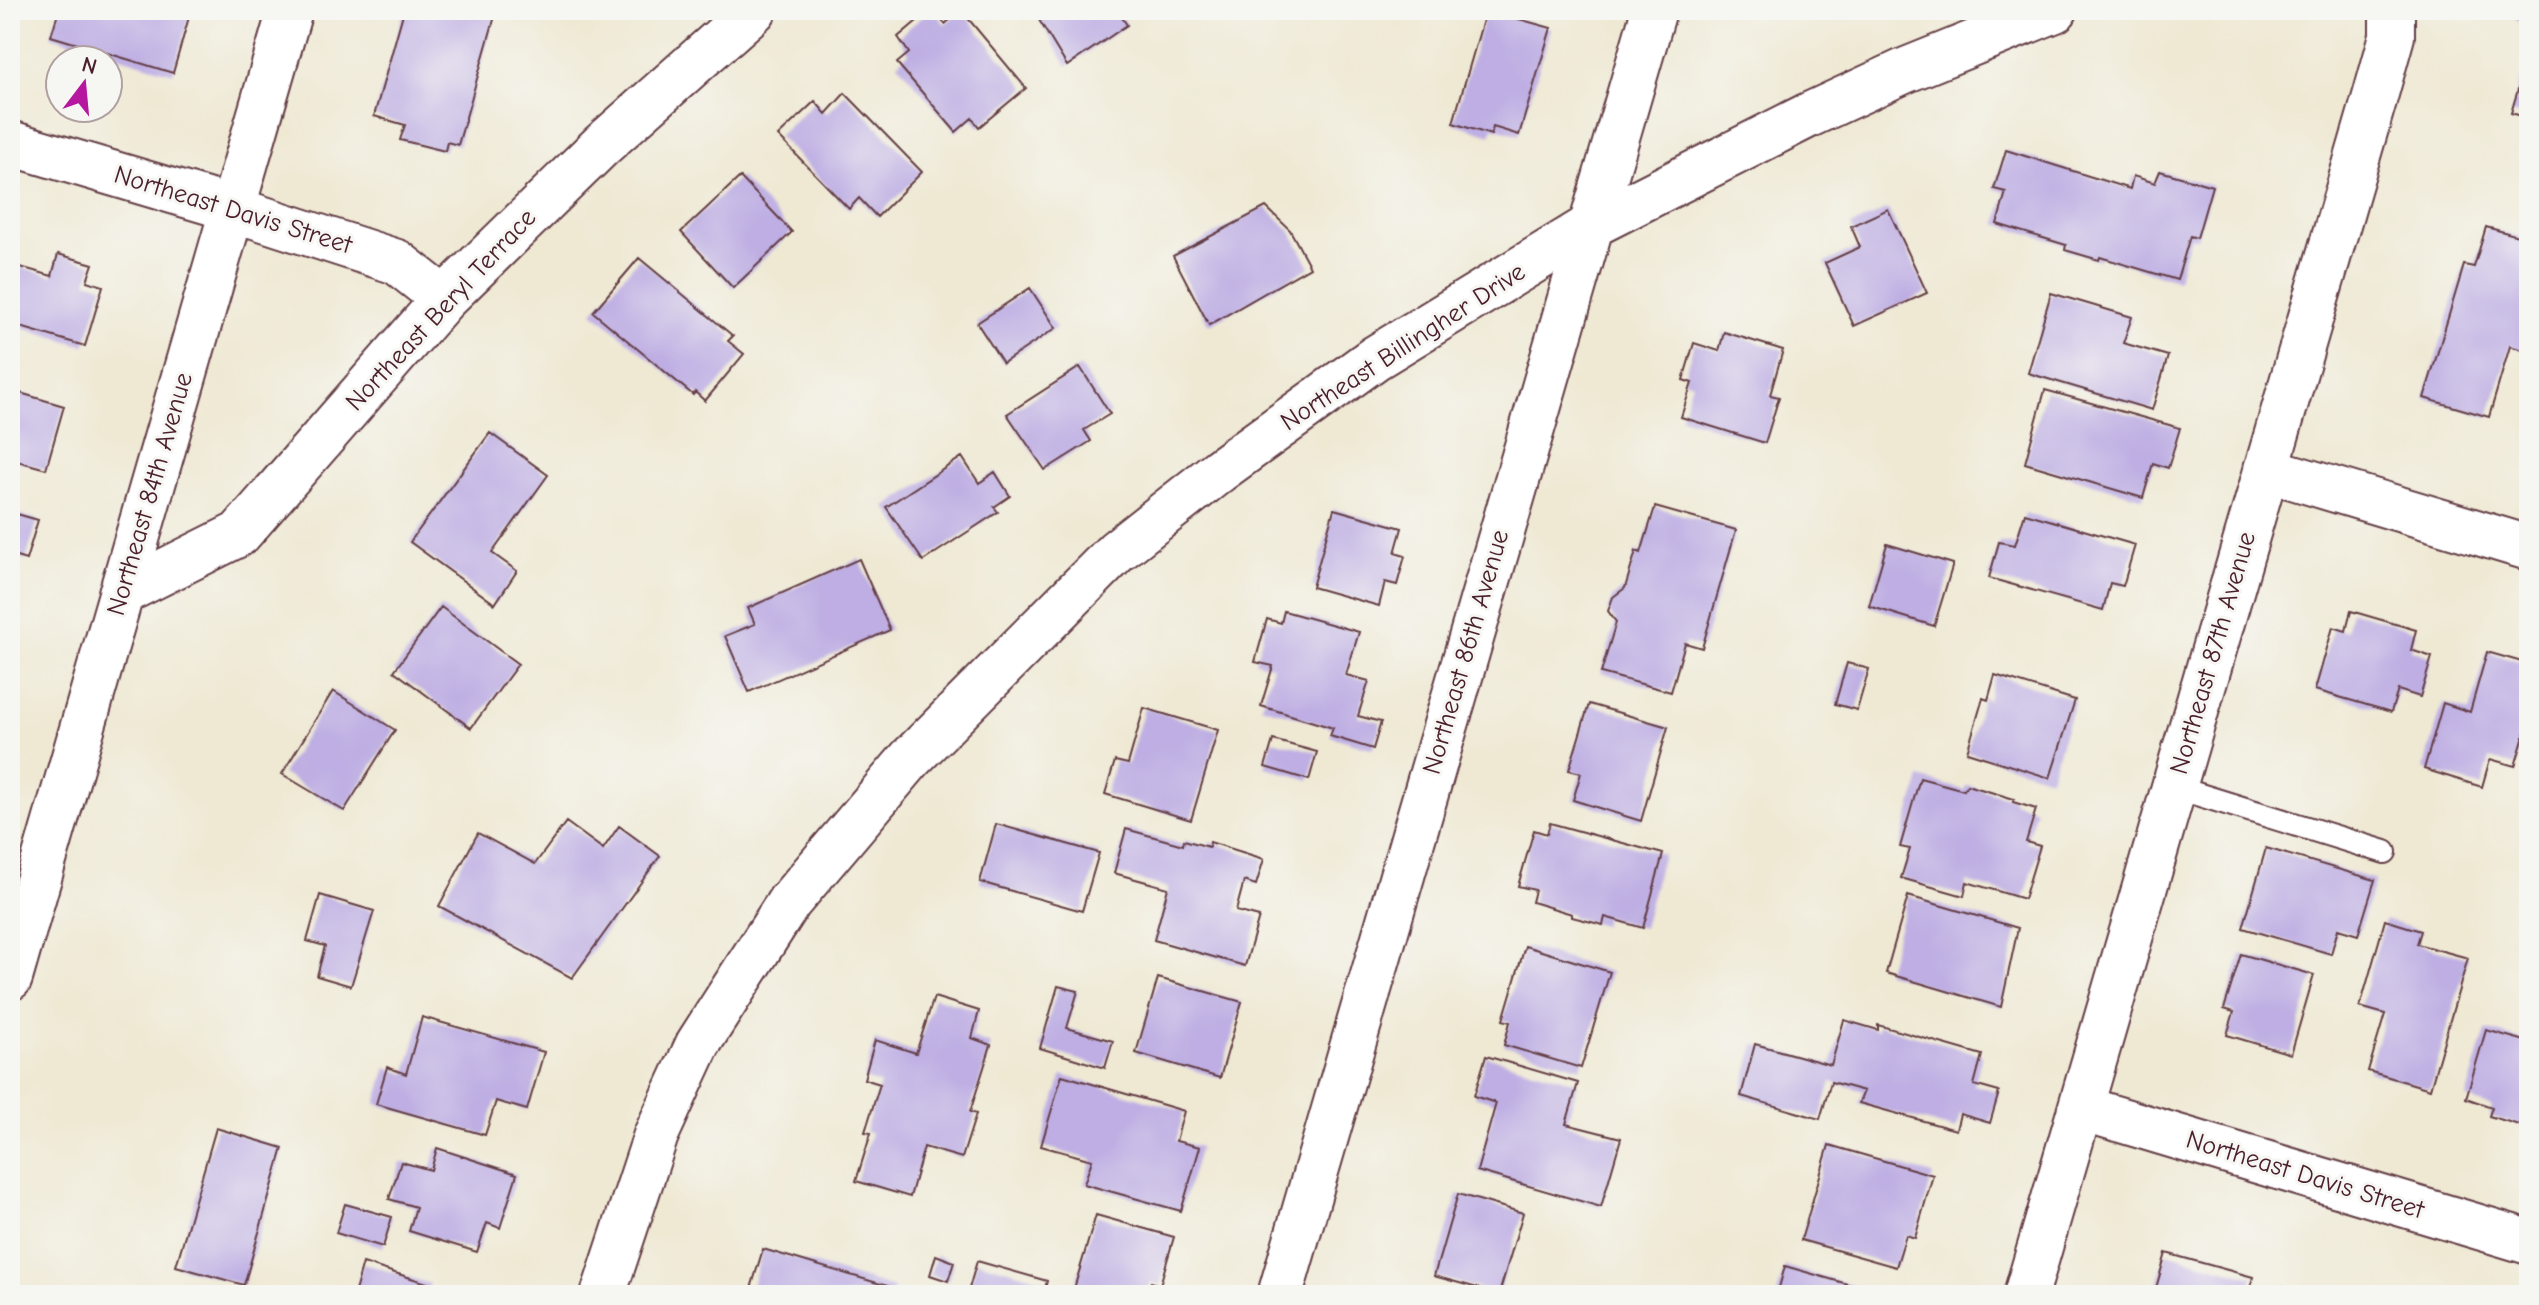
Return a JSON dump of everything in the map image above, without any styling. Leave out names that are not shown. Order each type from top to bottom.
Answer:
[{"type":"street","name":"Northeast 84th Avenue","points":[[10,978],[290,10]]},
{"type":"street","name":"Northeast Beryl Terrace","points":[[121,593],[239,534],[444,299],[602,145],[754,10]]},
{"type":"street","name":"Northeast 86th Avenue","points":[[1280,1295],[1654,10]]},
{"type":"street","name":"Northeast Billingher Drive","points":[[603,1295],[656,1135],[698,1044],[789,902],[911,758],[1117,551],[1220,470],[1375,358],[1594,224],[1809,115],[1904,71],[2055,10]]},
{"type":"street","name":"Northeast 87th Avenue","points":[[2026,1295],[2392,36],[2392,10]]},
{"type":"street","name":"Northeast Davis Street","points":[[10,143],[233,209],[397,262],[444,299]]},
{"type":"street","points":[[2266,469],[2529,548]]},
{"type":"street","name":"Northeast Davis Street","points":[[2081,1108],[2529,1242]]},
{"type":"lane","points":[[2174,787],[2385,852]]},
{"type":"building","points":[[59,10],[191,10],[173,73],[124,58],[124,44],[77,44],[51,36]]},
{"type":"building","points":[[404,10],[436,13],[437,10],[473,10],[495,16],[458,145],[447,142],[445,151],[400,140],[405,125],[374,116]]},
{"type":"building","points":[[930,10],[945,24],[961,10],[1026,88],[979,127],[972,118],[956,132],[897,63],[909,53],[898,37]]},
{"type":"building","points":[[1033,10],[1117,10],[1127,25],[1067,66]]},
{"type":"building","points":[[1486,10],[1551,28],[1519,135],[1493,127],[1491,135],[1453,123]]},
{"type":"building","points":[[2518,10],[2529,10],[2529,24],[2515,20]]},
{"type":"building","points":[[2529,56],[2529,118],[2511,113]]},
{"type":"building","points":[[845,93],[922,172],[877,217],[859,198],[849,209],[778,136],[815,101],[826,114]]},
{"type":"building","points":[[2006,150],[2130,189],[2133,176],[2155,183],[2160,171],[2212,186],[2197,238],[2190,236],[2177,280],[2065,250],[2066,245],[1997,224],[2006,192],[1994,189]]},
{"type":"building","points":[[740,177],[792,232],[733,288],[681,232]]},
{"type":"building","points":[[1266,207],[1290,230],[1310,267],[1209,325],[1173,256]]},
{"type":"building","points":[[1888,209],[1927,293],[1854,326],[1825,263],[1860,247],[1851,226]]},
{"type":"building","points":[[2486,227],[2529,239],[2529,352],[2510,346],[2489,417],[2424,398],[2464,265],[2474,267]]},
{"type":"building","points":[[58,254],[93,264],[87,281],[103,286],[85,346],[10,324],[10,264],[52,276]]},
{"type":"building","points":[[639,258],[733,336],[728,341],[744,354],[705,401],[695,392],[693,395],[593,312]]},
{"type":"building","points":[[1030,288],[1056,328],[1003,363],[977,323]]},
{"type":"building","points":[[2051,293],[2132,317],[2123,343],[2168,356],[2152,410],[2028,373]]},
{"type":"building","points":[[1724,332],[1783,350],[1770,395],[1779,397],[1765,443],[1681,417],[1692,383],[1683,380],[1694,343],[1719,351]]},
{"type":"building","points":[[1080,367],[1110,414],[1084,430],[1091,441],[1045,470],[1007,414]]},
{"type":"building","points":[[10,390],[64,406],[46,469],[10,459]]},
{"type":"building","points":[[2045,390],[2180,428],[2168,468],[2153,463],[2143,498],[2025,463]]},
{"type":"building","points":[[490,433],[548,475],[492,553],[517,571],[495,604],[410,542]]},
{"type":"building","points":[[962,457],[979,483],[995,472],[1010,496],[994,507],[998,512],[923,561],[886,507]]},
{"type":"building","points":[[1655,507],[1736,530],[1702,648],[1685,643],[1671,692],[1601,673],[1616,622],[1608,611],[1613,597],[1625,588],[1636,551],[1641,553]]},
{"type":"building","points":[[1334,509],[1402,528],[1395,553],[1405,556],[1397,585],[1385,582],[1379,606],[1312,587]]},
{"type":"building","points":[[10,512],[38,520],[26,560],[10,555]]},
{"type":"building","points":[[2025,513],[2135,545],[2123,586],[2110,583],[2103,610],[1989,578],[1999,542],[2015,545]]},
{"type":"building","points":[[1887,544],[1953,564],[1934,626],[1869,606]]},
{"type":"building","points":[[859,559],[890,630],[749,692],[725,636],[755,624],[748,608]]},
{"type":"building","points":[[441,607],[518,664],[471,728],[394,671]]},
{"type":"building","points":[[1284,611],[1359,632],[1346,675],[1369,681],[1358,716],[1381,722],[1373,749],[1330,736],[1333,728],[1261,706],[1273,666],[1255,662],[1267,619],[1281,623]]},
{"type":"building","points":[[2351,611],[2416,630],[2411,650],[2432,657],[2420,697],[2398,690],[2391,712],[2315,690],[2333,627],[2346,631]]},
{"type":"building","points":[[2487,652],[2529,664],[2529,720],[2515,766],[2490,759],[2482,787],[2424,769],[2443,703],[2470,712]]},
{"type":"building","points":[[1847,663],[1869,669],[1857,710],[1835,704]]},
{"type":"building","points":[[1995,675],[2075,700],[2050,778],[1967,752],[1983,698],[1988,700]]},
{"type":"building","points":[[333,691],[395,730],[344,811],[282,774]]},
{"type":"building","points":[[1589,704],[1668,727],[1641,821],[1573,800],[1581,773],[1569,770]]},
{"type":"building","points":[[1144,708],[1218,730],[1191,820],[1105,794],[1115,761],[1128,764]]},
{"type":"building","points":[[1273,740],[1317,752],[1309,780],[1265,767]]},
{"type":"building","points":[[1920,778],[1964,790],[1967,785],[2036,809],[2026,842],[2040,846],[2024,899],[1967,882],[1964,896],[1901,878],[1910,849],[1900,847]]},
{"type":"building","points":[[566,822],[603,849],[619,826],[660,856],[572,978],[439,906],[478,833],[535,864]]},
{"type":"building","points":[[1550,823],[1663,854],[1643,928],[1605,917],[1603,925],[1532,902],[1535,890],[1518,886],[1534,830],[1547,834]]},
{"type":"building","points":[[996,824],[1099,853],[1082,911],[980,882]]},
{"type":"building","points":[[1126,829],[1183,845],[1184,840],[1209,847],[1210,842],[1264,859],[1256,885],[1244,881],[1236,911],[1259,917],[1245,966],[1154,940],[1168,888],[1114,873]]},
{"type":"building","points":[[2266,848],[2375,880],[2358,935],[2338,929],[2331,954],[2243,928]]},
{"type":"building","points":[[320,895],[374,911],[351,986],[317,976],[325,946],[307,941]]},
{"type":"building","points":[[1908,896],[2018,928],[2001,1007],[1886,973]]},
{"type":"building","points":[[2385,920],[2421,931],[2417,944],[2468,958],[2430,1089],[2368,1071],[2385,1014],[2360,1007]]},
{"type":"building","points":[[1525,946],[1610,972],[1581,1068],[1504,1045],[1510,1022],[1503,1020]]},
{"type":"building","points":[[2241,954],[2314,975],[2291,1054],[2227,1035],[2234,1012],[2224,1009]]},
{"type":"building","points":[[1158,978],[1242,1002],[1220,1078],[1136,1053]]},
{"type":"building","points":[[1058,986],[1078,991],[1067,1028],[1113,1041],[1105,1068],[1040,1048]]},
{"type":"building","points":[[934,997],[979,1011],[972,1038],[991,1045],[970,1112],[976,1114],[962,1158],[924,1147],[910,1197],[856,1181],[871,1133],[865,1132],[880,1084],[864,1079],[875,1040],[916,1053]]},
{"type":"building","points":[[422,1017],[544,1052],[527,1110],[496,1101],[485,1135],[376,1104],[387,1067],[406,1074]]},
{"type":"building","points":[[1844,1020],[1878,1030],[1878,1025],[1982,1055],[1974,1085],[1999,1092],[1990,1123],[1960,1114],[1956,1130],[1859,1103],[1864,1091],[1831,1082],[1820,1119],[1741,1096],[1755,1044],[1831,1065]]},
{"type":"building","points":[[2486,1030],[2529,1042],[2529,1128],[2489,1116],[2492,1107],[2466,1098]]},
{"type":"building","points":[[1486,1056],[1578,1083],[1566,1124],[1621,1138],[1601,1207],[1477,1171],[1496,1103],[1474,1096]]},
{"type":"building","points":[[1062,1075],[1184,1111],[1176,1141],[1200,1147],[1181,1211],[1084,1184],[1092,1160],[1041,1146]]},
{"type":"building","points":[[216,1128],[283,1148],[244,1285],[176,1266]]},
{"type":"building","points":[[1829,1145],[1933,1175],[1915,1238],[1906,1235],[1896,1267],[1801,1240]]},
{"type":"building","points":[[437,1148],[517,1174],[500,1228],[487,1223],[477,1252],[409,1231],[416,1207],[389,1199],[401,1162],[431,1170]]},
{"type":"building","points":[[1458,1194],[1523,1213],[1499,1294],[1434,1276]]},
{"type":"building","points":[[345,1204],[392,1217],[383,1247],[336,1233]]},
{"type":"building","points":[[1096,1215],[1174,1237],[1160,1285],[1151,1282],[1147,1295],[1086,1295],[1073,1292]]},
{"type":"building","points":[[763,1249],[894,1288],[892,1295],[749,1295]]},
{"type":"building","points":[[2166,1253],[2253,1277],[2248,1295],[2154,1295]]},
{"type":"building","points":[[936,1255],[954,1262],[948,1281],[930,1275]]},
{"type":"building","points":[[977,1261],[1047,1281],[1043,1295],[978,1295],[968,1292]]},
{"type":"building","points":[[363,1263],[430,1284],[426,1295],[354,1295]]},
{"type":"building","points":[[1785,1266],[1882,1294],[1882,1295],[1777,1295]]},
{"type":"building","points":[[2281,1286],[2309,1294],[2309,1295],[2278,1295]]}]
